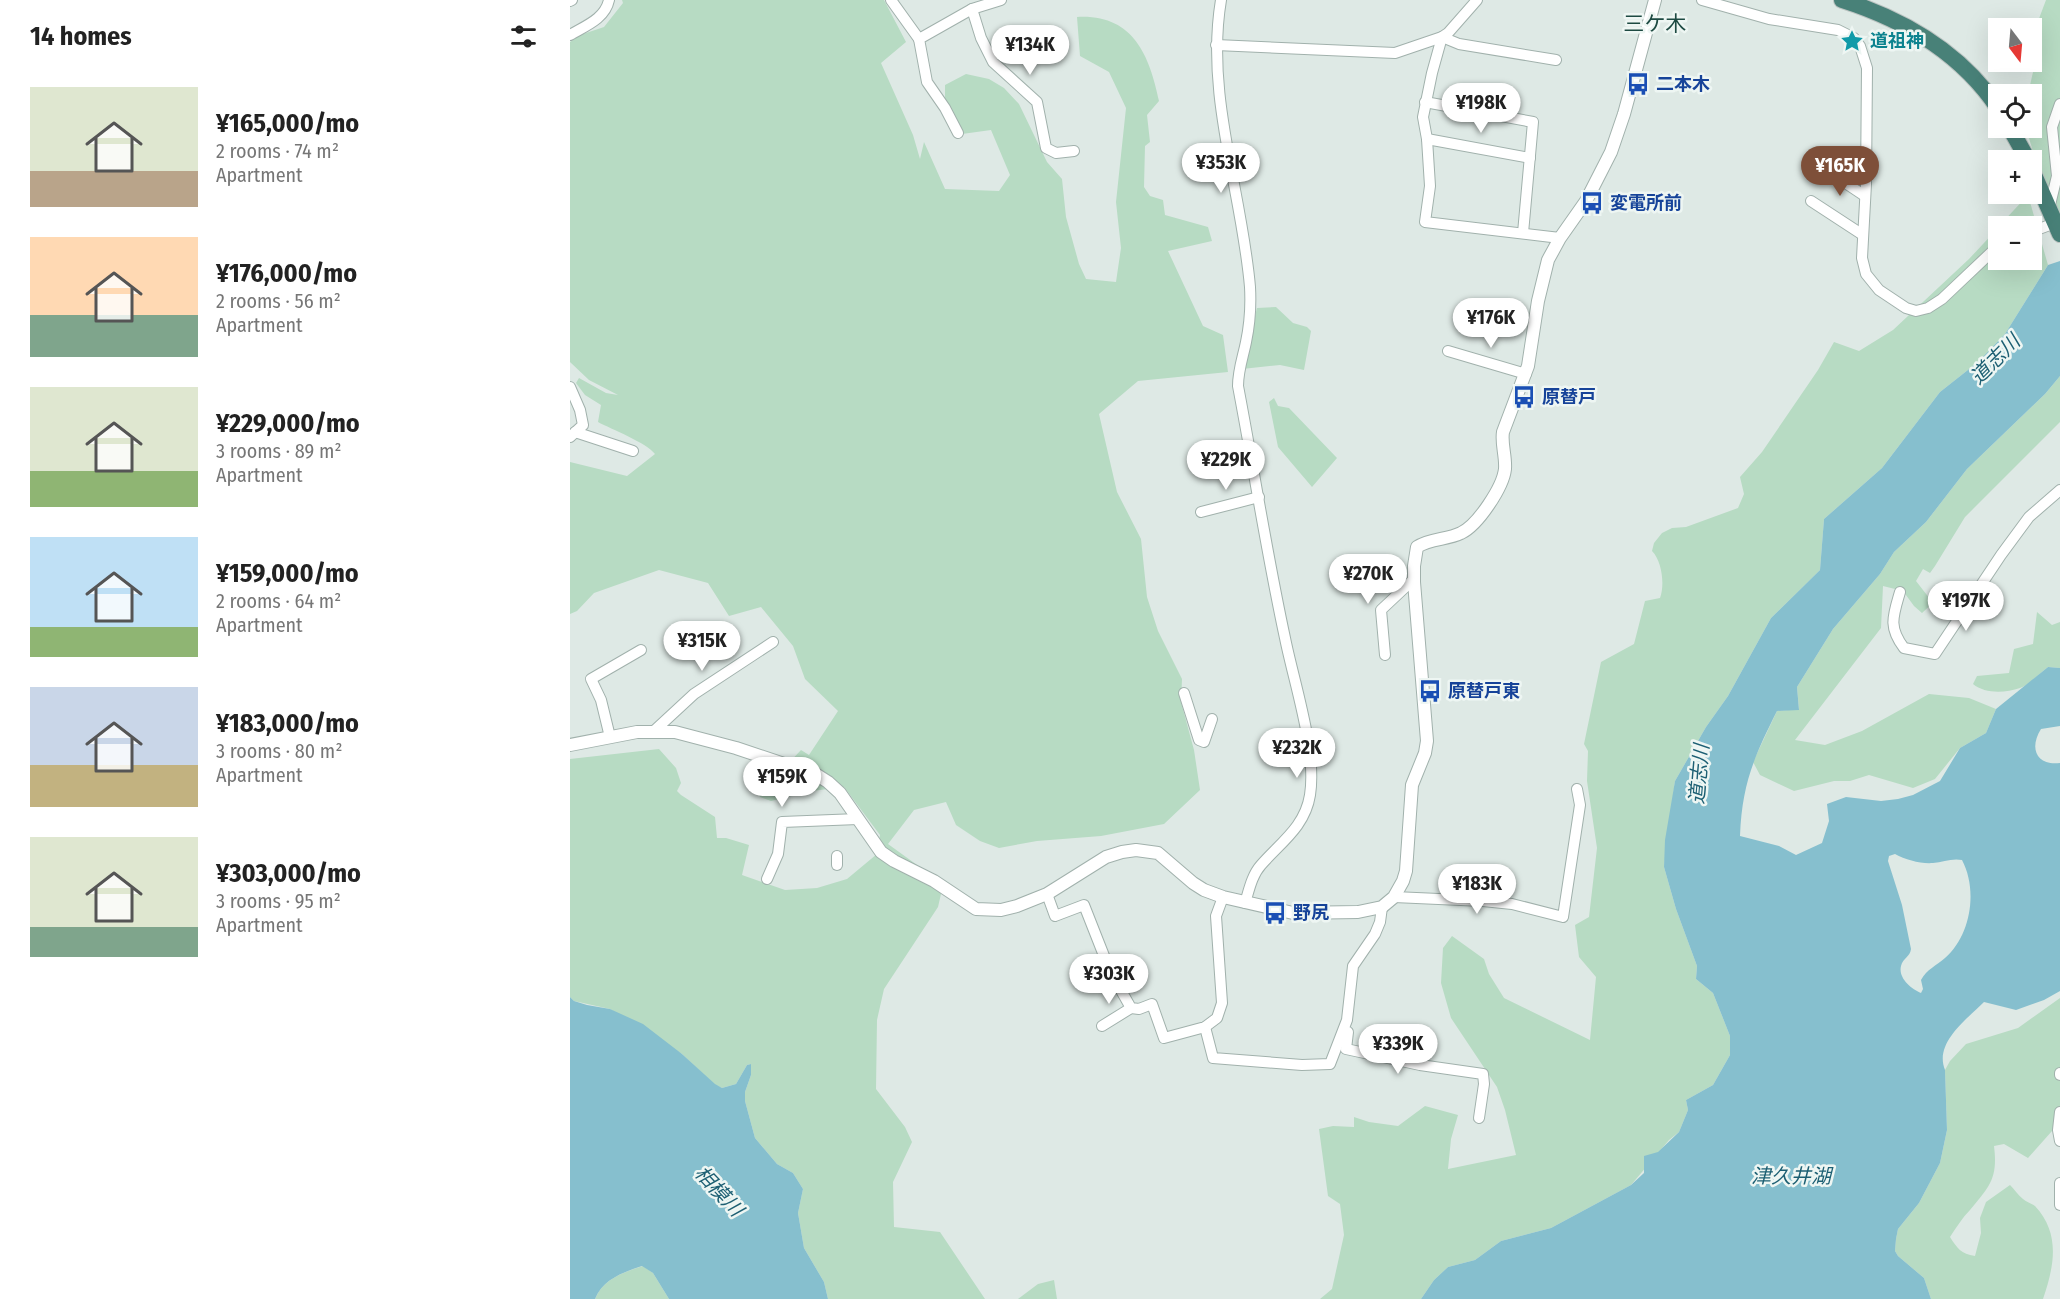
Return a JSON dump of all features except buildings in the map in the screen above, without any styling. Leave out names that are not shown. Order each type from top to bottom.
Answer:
[{"type":"highway","points":[[1842,0],[1893,19],[1949,53],[1988,94]]},
{"type":"highway","points":[[2042,193],[2055,222]]},
{"type":"street","points":[[570,35],[602,16],[608,7],[609,0]]},
{"type":"street","points":[[891,0],[919,39],[927,82],[945,108],[958,133]]},
{"type":"street","points":[[919,39],[972,9],[1001,0]]},
{"type":"street","points":[[1221,0],[1216,45],[1228,162],[1251,305],[1246,343],[1238,371],[1238,386],[1285,638],[1307,737],[1311,786],[1304,816],[1292,834],[1260,866],[1253,878],[1245,903]]},
{"type":"street","points":[[1216,45],[1395,53],[1442,37],[1477,0]]},
{"type":"street","points":[[570,745],[637,732],[675,732],[736,748],[817,775],[840,793],[881,852],[934,881],[976,909],[1001,910],[1047,894],[1106,857],[1136,850],[1158,853],[1204,890],[1245,903],[1304,914],[1358,912],[1382,907],[1399,890],[1406,871],[1412,785],[1425,753],[1427,741],[1414,579],[1417,547],[1426,542],[1465,531],[1496,494],[1504,469],[1503,432],[1526,374],[1542,283],[1550,254],[1586,201],[1611,152],[1624,114],[1655,0]]},
{"type":"street","points":[[1702,0],[1769,19],[1828,28],[1854,38],[1864,56],[1867,68],[1862,262],[1870,282],[1896,303],[1917,311],[1928,308],[1942,299],[1988,255]]},
{"type":"street","points":[[972,9],[981,38],[993,62],[1037,102],[1046,148],[1056,153],[1074,151]]},
{"type":"street","points":[[1442,37],[1459,44],[1556,60]]},
{"type":"street","points":[[1442,37],[1425,102],[1424,117],[1430,186],[1425,222],[1560,238]]},
{"type":"street","points":[[1425,102],[1533,122],[1523,233]]},
{"type":"street","points":[[2055,222],[2057,176],[2052,127],[2060,104]]},
{"type":"street","points":[[1427,139],[1530,158]]},
{"type":"street","points":[[1832,174],[1865,196]]},
{"type":"street","points":[[1810,201],[1863,235]]},
{"type":"street","points":[[1448,351],[1526,374]]},
{"type":"street","points":[[570,387],[580,410],[583,424],[573,434],[633,451]]},
{"type":"street","points":[[1900,592],[1892,623],[1897,639],[1904,648],[1935,654],[2029,517],[2060,490]]},
{"type":"street","points":[[1201,513],[1259,497]]},
{"type":"street","points":[[1385,655],[1381,610],[1414,579]]},
{"type":"street","points":[[654,731],[694,694],[773,642]]},
{"type":"street","points":[[610,737],[601,700],[591,680],[641,650]]},
{"type":"street","points":[[1184,693],[1199,740],[1204,742],[1212,719]]},
{"type":"street","points":[[1394,897],[1512,904],[1563,917],[1580,805],[1577,789]]},
{"type":"street","points":[[767,879],[778,854],[782,822],[858,819]]},
{"type":"street","points":[[1047,894],[1055,916],[1084,905],[1110,971],[1131,1008]]},
{"type":"street","points":[[1102,1026],[1131,1008],[1139,1009],[1152,1005],[1164,1038],[1205,1027],[1217,1018],[1222,1003],[1216,916],[1223,897]]},
{"type":"street","points":[[1205,1027],[1213,1058],[1302,1065],[1330,1064],[1347,1020],[1353,966],[1375,934],[1380,922],[1382,907]]},
{"type":"street","points":[[1347,1020],[1349,1030],[1346,1049],[1420,1065],[1483,1074],[1484,1084],[1479,1118]]},
{"type":"street","points":[[2060,1112],[2058,1130],[2060,1141]]},
{"type":"street","points":[[2060,1183],[2060,1205]]},
{"type":"green space","points":[[622,0],[884,0],[906,42],[881,63],[913,135],[920,159],[924,142],[945,189],[999,191],[1010,175],[991,130],[962,134],[945,99],[945,85],[966,74],[989,79],[1004,88],[1019,104],[1047,162],[1062,179],[1066,217],[1079,264],[1086,279],[1116,282],[1121,248],[1116,202],[1126,108],[1109,72],[1080,56],[1077,17],[1112,22],[1135,40],[1143,53],[1150,67],[1159,101],[1147,115],[1150,142],[1145,146],[1144,187],[1150,196],[1163,200],[1165,215],[1208,227],[1212,241],[1168,251],[1203,326],[1223,335],[1228,372],[1138,381],[1099,414],[1117,492],[1141,539],[1147,597],[1158,631],[1182,679],[1181,702],[1194,750],[1200,790],[1164,824],[1101,836],[1037,841],[999,848],[980,841],[956,825],[946,802],[914,810],[888,844],[935,878],[941,894],[938,907],[884,989],[877,1020],[876,1089],[905,1127],[912,1142],[893,1182],[894,1227],[940,1232],[985,1299],[828,1299],[824,1282],[804,1248],[798,1213],[803,1189],[793,1173],[777,1164],[755,1138],[745,1101],[751,1064],[747,1065],[736,1084],[722,1088],[715,1085],[682,1054],[610,1009],[574,1001],[570,997],[570,759],[659,749],[676,768],[681,783],[677,791],[715,817],[717,838],[726,838],[749,845],[742,875],[785,890],[817,888],[847,879],[877,854],[880,835],[844,787],[812,791],[771,801],[760,797],[755,778],[762,760],[783,769],[801,750],[809,755],[838,711],[805,679],[793,646],[761,607],[729,616],[708,583],[659,570],[594,593],[577,611],[570,614],[570,462],[627,476],[655,454],[637,441],[598,422],[601,405],[585,395],[576,383],[579,378],[606,393],[618,395],[589,380],[570,362],[570,42],[580,35],[604,27],[623,3]]},
{"type":"green space","points":[[2046,0],[2060,0],[2060,225],[2042,180],[2042,150],[2032,150],[2029,138],[2042,138],[2042,84],[2030,84],[2033,72],[2042,72],[2042,18],[2039,18]]},
{"type":"green space","points":[[2020,204],[2031,204],[2034,216],[2008,216]]},
{"type":"green space","points":[[1988,239],[1988,270],[2042,270],[2042,244],[2048,265],[2005,334],[1978,362],[1940,392],[1882,468],[1824,519],[1820,570],[1771,618],[1728,696],[1706,727],[1675,781],[1664,867],[1676,909],[1697,966],[1696,979],[1713,993],[1730,1036],[1730,1055],[1713,1085],[1686,1100],[1688,1110],[1679,1132],[1669,1140],[1631,1185],[1551,1228],[1501,1241],[1475,1260],[1448,1267],[1434,1280],[1421,1299],[1320,1299],[1332,1289],[1344,1235],[1340,1204],[1328,1196],[1319,1129],[1333,1126],[1354,1127],[1354,1117],[1369,1122],[1398,1126],[1425,1106],[1458,1115],[1451,1139],[1448,1169],[1516,1155],[1497,1087],[1451,1018],[1441,983],[1443,948],[1452,936],[1484,959],[1489,974],[1504,998],[1590,1040],[1596,977],[1579,957],[1575,925],[1589,917],[1597,848],[1587,781],[1588,751],[1584,744],[1601,662],[1634,644],[1645,601],[1660,598],[1662,573],[1652,551],[1654,543],[1662,533],[1672,528],[1686,527],[1738,508],[1744,494],[1740,477],[1762,452],[1818,370],[1834,342],[1859,351],[1893,330]]},
{"type":"green space","points":[[1276,307],[1293,323],[1307,327],[1311,331],[1304,370],[1280,365],[1242,369],[1257,308]]},
{"type":"green space","points":[[2060,376],[2060,422],[1965,517],[1930,573],[1923,569],[1916,581],[1930,599],[1937,599],[1922,613],[1903,591],[1883,586],[1881,628],[1795,740],[1825,745],[1862,731],[1929,694],[1969,698],[1996,709],[1986,733],[1960,748],[1935,779],[1913,788],[1869,775],[1850,781],[1834,781],[1794,791],[1760,775],[1753,762],[1777,711],[1799,709],[1797,687],[1833,629],[1880,574],[1894,552],[1926,522],[1967,469],[2045,394]]},
{"type":"green space","points":[[1274,398],[1278,406],[1289,408],[1337,458],[1312,487],[1278,447],[1269,402]]},
{"type":"green space","points":[[2037,612],[2052,625],[2060,622],[2060,668],[2048,667],[2024,686],[2008,691],[1983,690],[1973,684],[1977,676],[2009,673],[2014,649],[2033,644]]},
{"type":"green space","points":[[2060,998],[2060,1122],[2028,1158],[2004,1144],[1994,1146],[1995,1166],[1991,1181],[1950,1237],[1960,1250],[1975,1256],[1981,1233],[1980,1218],[1986,1202],[2010,1185],[2019,1196],[2035,1206],[2043,1216],[2052,1238],[2052,1261],[2043,1299],[1931,1299],[1924,1278],[1895,1251],[1898,1229],[1919,1203],[1940,1163],[1947,1130],[1945,1070],[1966,1044],[2018,1028]]},
{"type":"green space","points":[[643,1266],[653,1273],[669,1299],[595,1299],[609,1281]]},
{"type":"green space","points":[[1054,1280],[1057,1299],[1018,1299],[1038,1284]]},
{"type":"water","name":"津久井湖","points":[[2060,261],[2060,376],[2045,394],[1967,469],[1926,522],[1894,552],[1880,574],[1833,629],[1797,687],[1799,710],[1777,711],[1769,727],[1751,771],[1741,818],[1740,836],[1779,846],[1796,855],[1822,843],[1829,821],[1827,804],[1846,797],[1881,801],[1898,799],[1913,795],[1940,781],[1960,748],[1986,733],[1996,709],[2048,667],[2060,668],[2060,726],[2041,729],[2037,736],[2035,749],[2040,759],[2045,762],[2060,763],[2060,991],[2044,1000],[2016,1010],[1984,1002],[1961,1024],[1948,1041],[1943,1060],[1947,1130],[1940,1163],[1919,1203],[1898,1229],[1895,1251],[1924,1278],[1931,1299],[1421,1299],[1434,1280],[1448,1267],[1475,1260],[1501,1241],[1551,1228],[1631,1185],[1644,1173],[1644,1156],[1658,1152],[1679,1132],[1688,1110],[1686,1100],[1713,1085],[1730,1055],[1730,1036],[1713,993],[1696,979],[1697,966],[1676,909],[1664,867],[1665,840],[1675,781],[1706,727],[1728,696],[1771,618],[1820,570],[1824,519],[1882,468],[1940,392],[1978,362],[2005,334],[2048,265]],"holes":[[[1895,854],[1924,863],[1962,860],[1970,885],[1969,912],[1961,937],[1945,958],[1923,976],[1921,993],[1913,989],[1901,975],[1902,963],[1911,949],[1902,905],[1888,861],[1889,856]]]},
{"type":"water","name":"相模川","points":[[570,997],[574,1001],[587,1005],[610,1009],[643,1024],[722,1088],[736,1084],[747,1065],[751,1064],[745,1101],[755,1138],[777,1164],[793,1173],[803,1189],[798,1213],[804,1248],[824,1282],[828,1299],[669,1299],[653,1273],[642,1266],[609,1281],[595,1299],[570,1299]]},
{"type":"place","name":"道祖神","points":[[1852,41]]},
{"type":"place","name":"二本木","points":[[1638,84]]},
{"type":"place","name":"変電所前","points":[[1592,203]]},
{"type":"place","name":"原替戸","points":[[1524,397]]},
{"type":"place","name":"原替戸東","points":[[1430,691]]},
{"type":"place","name":"野尻","points":[[1275,913]]},
{"type":"district","name":"三ケ木","points":[[1655,24]]},
{"type":"water label","name":"道志川","points":[[1995,359]]},
{"type":"water label","name":"道志川","points":[[1699,774]]}]
